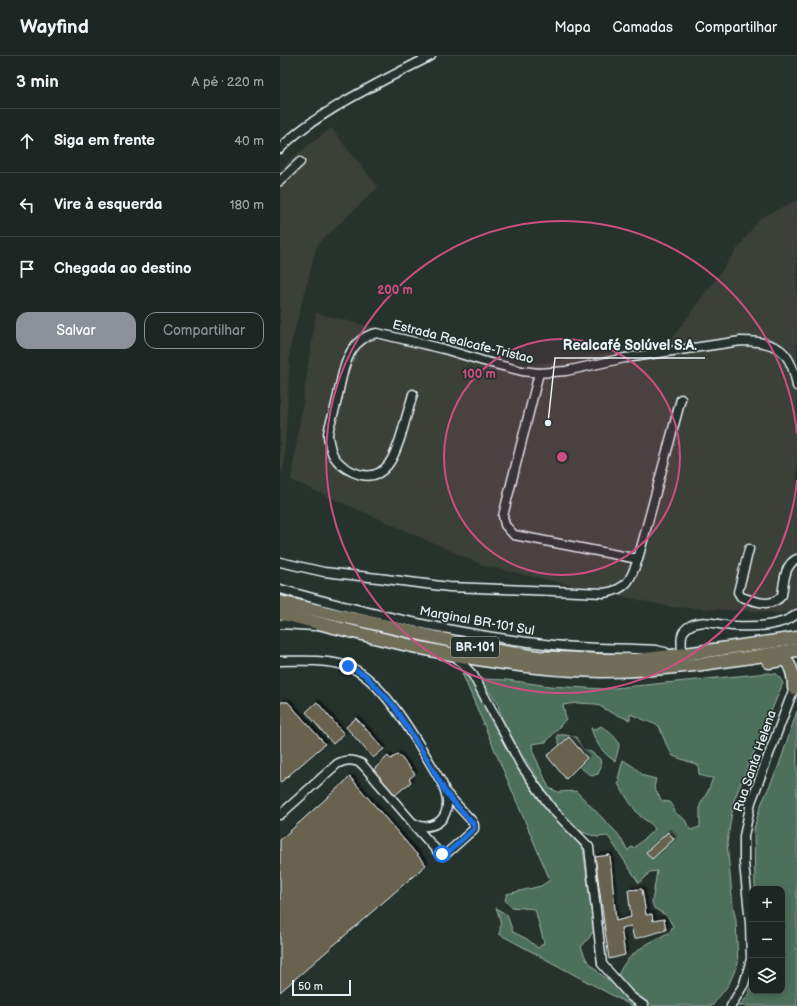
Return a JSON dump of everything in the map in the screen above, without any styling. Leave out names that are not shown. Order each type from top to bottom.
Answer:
[{"type":"highway","name":"BR-101","points":[[280,602],[491,650],[538,656],[600,660],[638,660],[677,656],[797,638]]},
{"type":"highway","name":"BR-101","points":[[280,613],[337,628],[452,654],[555,669],[602,671],[698,666],[797,650]]},
{"type":"highway","points":[[640,670],[706,670],[781,660],[787,662],[791,668],[795,687]]},
{"type":"street","points":[[280,149],[292,136],[308,124],[371,86],[431,56]]},
{"type":"street","points":[[280,181],[300,162]]},
{"type":"street","name":"Estrada Realcafe-Tristao","points":[[413,394],[398,447],[386,468],[379,474],[370,476],[353,472],[340,464],[330,448],[328,433],[346,361],[353,349],[369,334],[376,334],[444,348],[514,369],[539,373],[566,371],[625,358],[741,341],[756,341],[778,349],[787,356],[793,368],[797,386]]},
{"type":"street","points":[[539,373],[503,516],[505,525],[514,535],[638,559]]},
{"type":"street","points":[[280,562],[324,572],[448,587],[604,594],[620,590],[627,584],[638,559],[681,399]]},
{"type":"street","points":[[749,550],[738,592],[741,597],[763,603],[774,602],[780,598],[788,567],[792,561],[797,559]]},
{"type":"street","name":"Marginal BR-101 Sul","points":[[280,589],[398,619],[483,635],[554,645],[656,650],[677,656]]},
{"type":"street","points":[[677,656],[682,635],[687,628],[695,624],[706,622],[734,626],[765,625],[785,622],[797,614]]},
{"type":"street","points":[[280,624],[337,628]]},
{"type":"street","points":[[452,654],[473,675],[521,765],[548,803],[589,847],[602,964],[630,996],[644,1006]]},
{"type":"street","points":[[280,661],[324,661],[348,666],[365,675],[393,705],[428,760],[446,793],[474,825],[474,829],[446,854],[438,852],[362,764],[358,761],[350,760],[337,764],[280,815]]},
{"type":"street","name":"Rua Santa Helena","points":[[731,1006],[744,984],[751,959],[750,923],[744,863],[744,836],[751,802],[795,687]]},
{"type":"street","points":[[412,822],[425,828],[438,823],[443,818],[448,803],[446,793]]},
{"type":"shaded area","points":[[331,128],[378,187],[317,245],[290,348],[284,468],[280,472],[280,171],[292,158]]},
{"type":"shaded area","points":[[797,200],[797,612],[782,613],[671,607],[485,566],[291,480],[316,313],[524,366],[668,344],[760,218]]},
{"type":"green space","points":[[462,673],[472,681],[550,811],[583,849],[594,930],[581,947],[586,959],[599,973],[641,1006],[632,1006],[499,934],[500,921],[496,908],[507,915],[513,932],[527,939],[538,948],[544,943],[535,909],[511,907],[505,900],[507,894],[541,886],[550,880]]},
{"type":"green space","points":[[768,673],[777,674],[783,683],[734,800],[727,843],[733,906],[736,921],[738,963],[729,984],[712,1006],[653,1006],[638,996],[618,976],[627,961],[633,955],[647,944],[670,932],[673,926],[667,916],[654,908],[652,902],[657,871],[649,872],[639,883],[608,836],[597,837],[582,832],[560,814],[543,789],[534,771],[522,756],[502,719],[497,702],[481,679],[507,680],[549,686],[604,689]],"holes":[[[576,703],[596,704],[610,712],[630,720],[630,714],[659,726],[666,744],[673,756],[698,765],[699,774],[705,777],[713,778],[700,805],[700,827],[690,830],[685,820],[673,811],[674,807],[670,802],[662,801],[654,788],[656,779],[644,776],[623,760],[618,779],[621,780],[618,784],[637,812],[655,829],[634,848],[631,847],[628,851],[618,834],[576,791],[558,792],[549,788],[533,752],[532,744],[546,742],[566,719],[563,705]]]},
{"type":"green space","points":[[797,711],[797,1006],[739,1006],[748,996],[749,992],[749,994],[785,994],[785,886],[755,886],[754,829],[760,807],[779,765]]},
{"type":"green space","points":[[601,726],[612,734],[618,742],[619,746],[615,761],[603,751],[597,743],[591,728],[596,729]]},
{"type":"green space","points":[[557,735],[576,737],[583,749],[591,752],[600,759],[601,767],[598,774],[592,776],[570,758],[561,747]]},
{"type":"building","points":[[280,702],[288,702],[325,744],[280,783]]},
{"type":"building","points":[[317,702],[344,734],[333,744],[306,712]]},
{"type":"building","points":[[356,718],[384,749],[373,758],[346,727]]},
{"type":"building","points":[[569,737],[587,758],[566,779],[547,756]]},
{"type":"building","points":[[398,754],[415,774],[409,779],[411,782],[394,796],[372,771],[388,756],[391,759]]},
{"type":"building","points":[[350,777],[426,865],[280,992],[280,840]]},
{"type":"building","points":[[668,832],[674,839],[652,859],[646,852]]},
{"type":"building","points":[[610,855],[616,921],[631,917],[628,890],[642,889],[646,915],[652,914],[653,921],[664,919],[666,930],[634,939],[631,926],[621,928],[625,955],[609,959],[595,857]]},
{"type":"place","name":"Realcafé Solúvel S.A.","points":[[548,423]]},
{"type":"route","points":[[348,666],[365,675],[393,705],[424,754],[446,793],[474,825],[474,829],[446,854],[442,854]]}]
